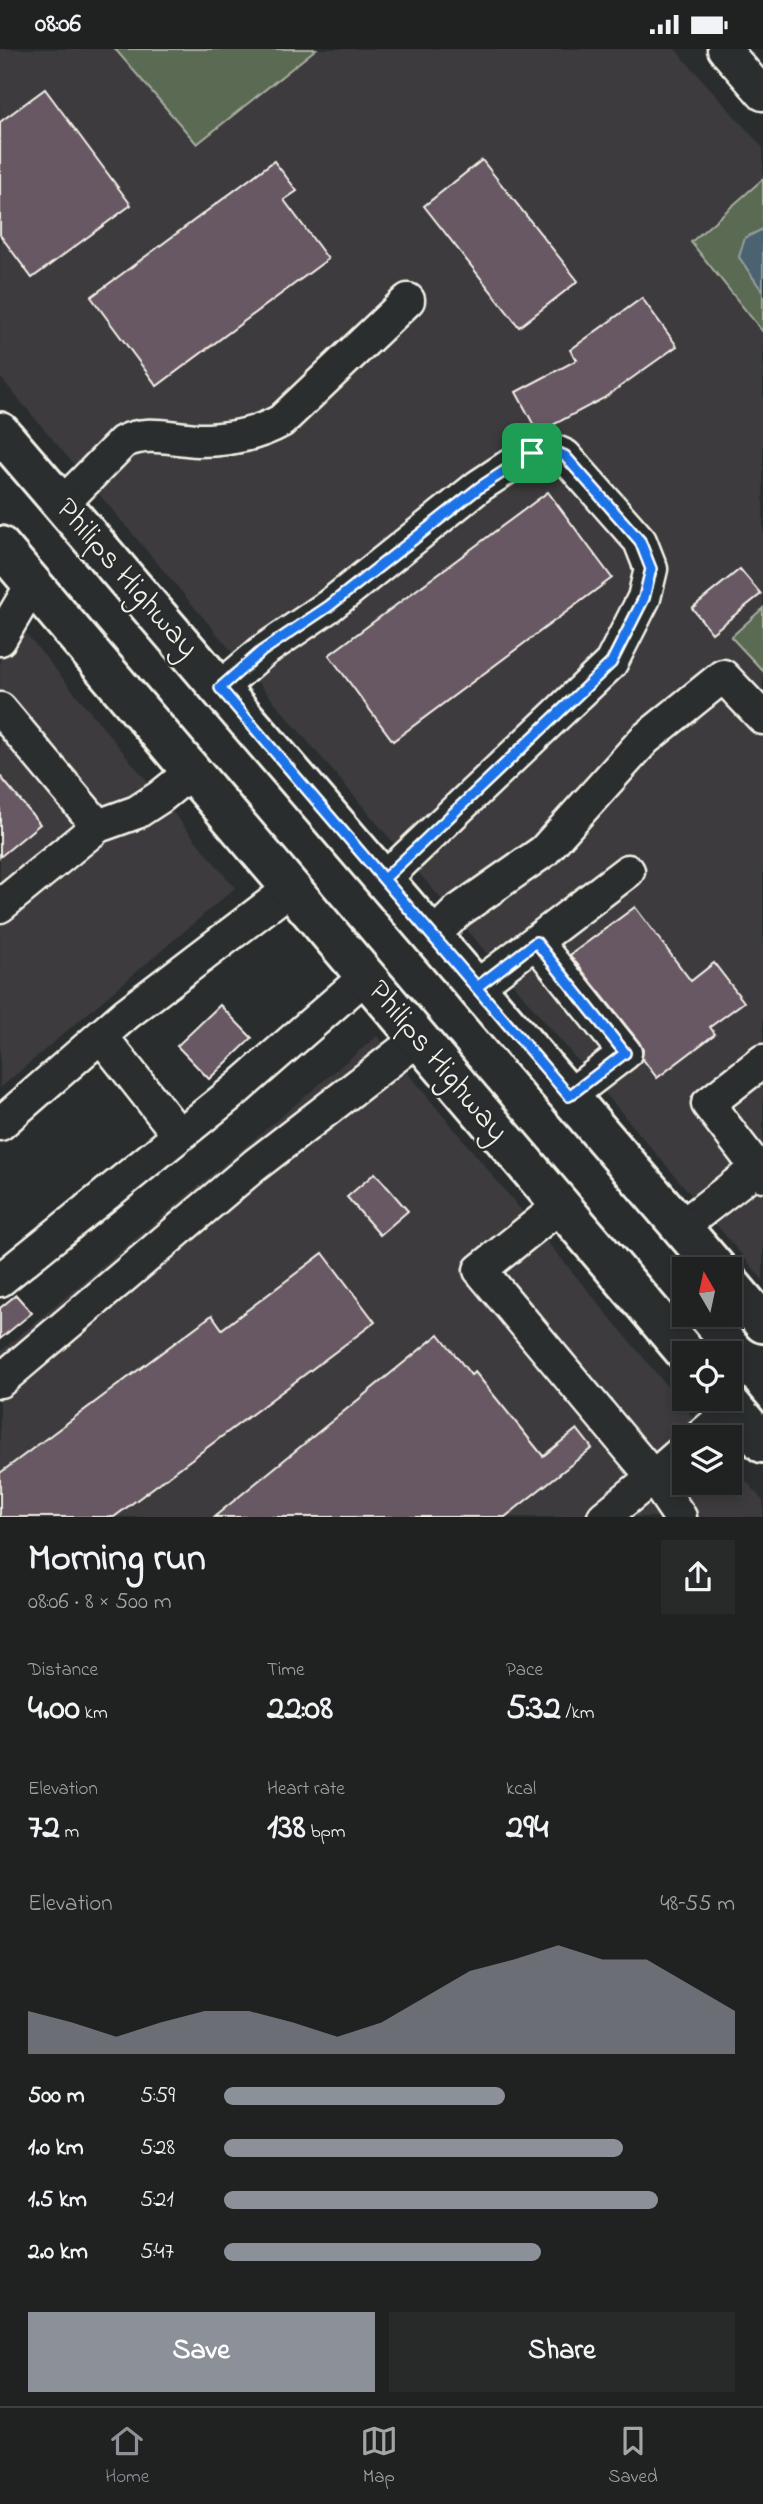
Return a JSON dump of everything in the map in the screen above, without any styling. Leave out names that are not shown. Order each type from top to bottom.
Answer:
[{"type":"main road","name":"Philips Highway","points":[[0,432],[707,1257]]},
{"type":"main road","name":"Philips Highway","points":[[0,546],[676,1341]]},
{"type":"main road","points":[[742,1298],[763,1323]]},
{"type":"main road","points":[[736,1411],[763,1443]]},
{"type":"street","points":[[724,49],[763,94]]},
{"type":"street","points":[[62,504],[123,442],[132,437],[153,435],[197,440],[228,439],[266,429],[281,421],[408,300]]},
{"type":"street","points":[[220,688],[262,651],[329,606],[480,487],[532,453],[556,452],[565,456],[635,536],[651,569],[644,598],[611,663],[384,879]]},
{"type":"street","points":[[0,639],[32,585]]},
{"type":"street","points":[[433,936],[458,911],[544,851],[645,739],[723,676],[763,718]]},
{"type":"street","points":[[0,709],[98,826]]},
{"type":"street","points":[[0,906],[98,826],[136,812],[191,772]]},
{"type":"street","points":[[477,987],[628,871]]},
{"type":"street","points":[[0,1124],[126,1014],[290,889]]},
{"type":"street","points":[[536,942],[625,1053],[569,1096]]},
{"type":"street","points":[[5,1265],[238,1088],[365,977]]},
{"type":"street","points":[[101,1036],[178,1135]]},
{"type":"street","points":[[0,1381],[255,1165],[418,1039]]},
{"type":"street","points":[[681,1227],[758,1162],[708,1104],[763,1061]]},
{"type":"street","points":[[560,1206],[480,1270],[653,1477],[680,1517]]},
{"type":"street","points":[[710,1425],[722,1411]]},
{"type":"street","points":[[604,1517],[672,1460]]},
{"type":"shaded area","points":[[0,49],[115,49],[198,144],[316,49],[675,49],[763,148],[763,179],[691,242],[763,332],[763,608],[731,637],[763,671],[763,1280],[0,377]]},
{"type":"shaded area","points":[[0,602],[235,888],[0,1088]]},
{"type":"shaded area","points":[[377,1036],[672,1392],[672,1411],[687,1411],[699,1425],[672,1425],[672,1495],[742,1495],[742,1476],[763,1501],[763,1517],[0,1517],[0,1352]]},
{"type":"green space","points":[[115,49],[316,49],[197,144]]},
{"type":"green space","points":[[763,179],[763,229],[745,238],[739,257],[763,292],[763,332],[691,242]]},
{"type":"green space","points":[[763,608],[763,671],[731,637]]},
{"type":"water","points":[[763,229],[763,292],[739,257],[745,238]]},
{"type":"building","points":[[45,89],[131,205],[32,278],[0,235],[0,122]]},
{"type":"building","points":[[482,160],[578,281],[519,327],[424,206]]},
{"type":"building","points":[[274,161],[297,191],[284,200],[328,259],[157,386],[91,297]]},
{"type":"building","points":[[642,298],[677,346],[604,398],[538,433],[516,392],[577,360],[570,350]]},
{"type":"building","points":[[548,492],[612,578],[393,741],[329,655]]},
{"type":"building","points":[[740,569],[761,594],[712,633],[692,608]]},
{"type":"building","points":[[0,776],[40,824],[0,857]]},
{"type":"building","points":[[635,907],[691,981],[714,963],[744,1002],[710,1027],[715,1034],[657,1078],[642,1058],[643,1050],[639,1042],[570,955]]},
{"type":"building","points":[[220,1005],[252,1038],[209,1079],[177,1046]]},
{"type":"building","points":[[375,1173],[408,1211],[380,1235],[347,1197]]},
{"type":"building","points":[[323,1253],[375,1322],[114,1517],[0,1517],[0,1473],[212,1315],[222,1329]]},
{"type":"building","points":[[16,1295],[32,1313],[0,1339],[0,1308]]},
{"type":"building","points":[[439,1334],[471,1375],[475,1372],[543,1456],[577,1429],[592,1448],[505,1517],[214,1517]]},
{"type":"route","points":[[556,452],[565,456],[640,541],[651,569],[644,598],[611,663],[384,879],[477,987],[536,942],[625,1053],[569,1096],[220,688],[262,651],[329,606],[480,487],[532,453],[556,452]]}]
